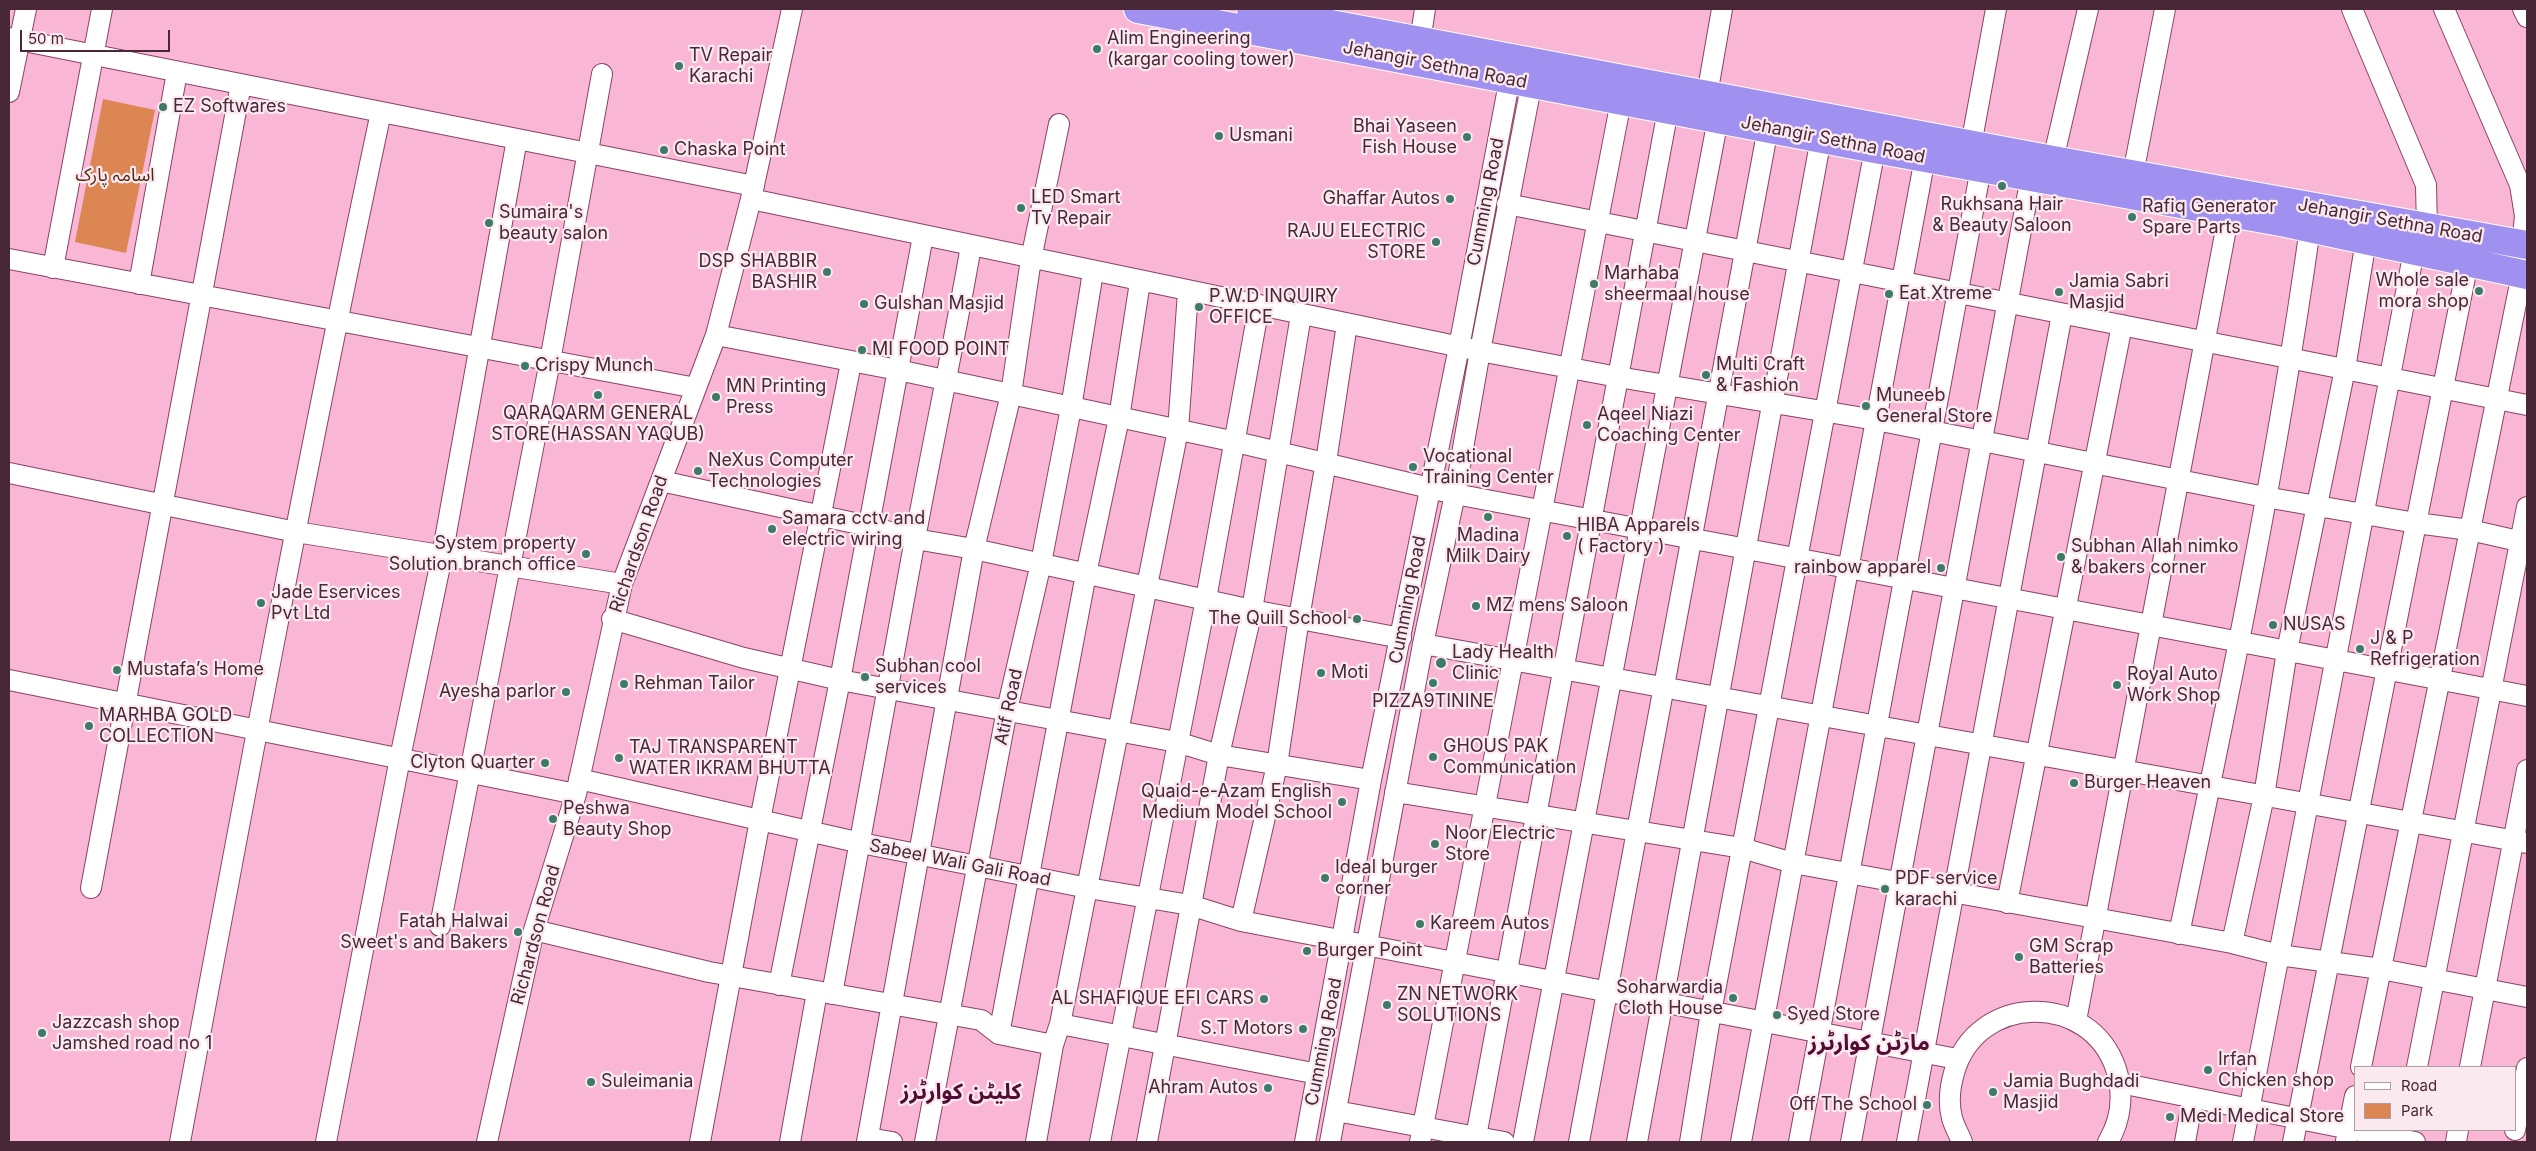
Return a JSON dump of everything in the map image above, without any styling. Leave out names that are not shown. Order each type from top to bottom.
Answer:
[{"type":"highway","name":"Jehangir Sethna Road","points":[[1138,9],[1522,70],[1976,156],[2031,177],[2310,228],[2526,276]]},
{"type":"highway","name":"Jehangir Sethna Road","points":[[1251,9],[1420,41],[1621,101],[1668,110],[1712,107],[1768,128],[1875,149],[1925,158],[1976,156],[2053,160],[2525,245]]},
{"type":"street","points":[[9,92],[14,39],[26,9]]},
{"type":"street","points":[[53,268],[102,9]]},
{"type":"street","name":"Richardson Road","points":[[488,1142],[534,930],[577,786],[612,619],[622,584],[716,335],[752,192],[792,9]]},
{"type":"street","points":[[1420,41],[1425,9]]},
{"type":"street","points":[[1523,1142],[1694,241],[1712,107],[1722,9]]},
{"type":"street","points":[[2053,160],[2088,9]]},
{"type":"street","points":[[2133,174],[2165,9]]},
{"type":"street","points":[[2352,9],[2426,185],[2427,228]]},
{"type":"street","points":[[2444,9],[2520,185],[2525,216],[2525,245]]},
{"type":"street","points":[[2523,9],[2527,17]]},
{"type":"street","points":[[1799,1142],[1958,293],[1976,156],[1990,10]]},
{"type":"street","points":[[14,39],[588,153],[752,192],[923,236],[1459,347],[1618,377],[1932,430],[2265,497],[2416,524],[2470,530],[2524,542]]},
{"type":"street","name":"Cumming Road","points":[[1330,1142],[1423,644],[1456,494],[1507,204],[1522,70]]},
{"type":"street","name":"Cumming Road","points":[[1305,1142],[1371,780],[1401,638],[1429,486],[1522,70]]},
{"type":"street","points":[[139,284],[177,72]]},
{"type":"street","points":[[440,926],[511,568],[602,74]]},
{"type":"street","points":[[91,888],[241,84]]},
{"type":"street","points":[[1421,1134],[1621,101]]},
{"type":"street","points":[[1475,1139],[1668,110]]},
{"type":"street","points":[[180,1142],[256,730],[336,321],[381,112]]},
{"type":"street","points":[[892,1142],[868,1140],[918,853],[949,700],[974,549],[1011,394],[1031,259],[1058,124]]},
{"type":"street","points":[[1579,1142],[1768,128]]},
{"type":"street","points":[[1637,1142],[1821,138]]},
{"type":"street","points":[[326,1142],[400,758],[442,556],[517,139]]},
{"type":"street","points":[[1690,1142],[1711,1012],[1875,149]]},
{"type":"street","points":[[1741,1142],[1925,158]]},
{"type":"street","points":[[1851,1142],[2031,177]]},
{"type":"street","points":[[1507,204],[2527,405]]},
{"type":"street","points":[[2076,1021],[2203,341],[2229,212]]},
{"type":"street","points":[[2179,934],[2239,642],[2292,359],[2310,228]]},
{"type":"street","points":[[779,985],[840,680],[923,236]]},
{"type":"street","points":[[2232,943],[2264,796],[2287,651],[2345,369],[2366,240]]},
{"type":"street","points":[[790,1142],[861,843],[915,539],[947,382],[971,246]]},
{"type":"street","points":[[2243,1142],[2414,251]]},
{"type":"street","points":[[9,259],[696,388]]},
{"type":"street","points":[[2293,1142],[2468,262]]},
{"type":"street","name":"Atif Road","points":[[924,1142],[1007,710],[1041,563],[1071,408],[1093,272]]},
{"type":"street","points":[[2361,1066],[2497,399],[2526,276]]},
{"type":"street","points":[[999,1034],[1086,574],[1119,418],[1140,282]]},
{"type":"street","points":[[1036,1142],[1053,1045],[1060,1024],[1088,888],[1145,586],[1178,430],[1188,292]]},
{"type":"street","points":[[1100,1142],[1119,1036],[1236,442],[1259,306]]},
{"type":"street","points":[[1907,1142],[2062,314]]},
{"type":"street","points":[[1147,1142],[1219,755],[1252,610],[1301,315]]},
{"type":"street","points":[[1241,921],[1277,765],[1347,324]]},
{"type":"street","points":[[2007,903],[2122,325]]},
{"type":"street","points":[[716,335],[898,370],[947,382],[1236,442],[1429,486],[1456,494],[2527,696]]},
{"type":"street","points":[[700,1142],[760,820],[852,362]]},
{"type":"street","points":[[9,473],[296,532],[511,568],[622,584]]},
{"type":"street","points":[[660,481],[821,515],[915,539],[1041,563],[1252,610],[1401,638]]},
{"type":"street","points":[[2417,1066],[2491,689],[2524,542],[2527,507]]},
{"type":"street","points":[[612,619],[744,658],[840,680],[1177,742],[1219,755],[1371,780]]},
{"type":"street","points":[[1423,644],[2520,842]]},
{"type":"street","name":"Sabeel Wali Gali Road","points":[[9,680],[471,772],[577,786],[760,820],[811,830],[861,843],[1088,888],[1148,896],[1190,905],[1241,921],[1607,993],[1958,1059]]},
{"type":"street","points":[[2470,1066],[2485,990],[2520,842],[2527,770]]},
{"type":"street","points":[[1395,792],[1742,848],[1793,863],[1899,881],[2095,920],[2232,943],[2279,955],[2381,969],[2434,981],[2527,997]]},
{"type":"street","points":[[534,930],[732,977],[980,1020],[999,1034],[1053,1045]]},
{"type":"street","points":[[1962,1142],[1951,1116],[1950,1088],[1958,1059],[1973,1037],[1996,1020],[2022,1011],[2050,1012],[2076,1021],[2097,1036],[2112,1058],[2120,1083],[2120,1113],[2108,1142]]},
{"type":"street","points":[[1060,1024],[1318,1074]]},
{"type":"street","points":[[2516,1125],[2527,1068]]},
{"type":"street","points":[[2120,1083],[2298,1119],[2347,1136],[2406,1139]]},
{"type":"street","points":[[2185,1142],[2193,1098]]},
{"type":"street","points":[[2347,1136],[2354,1101]]},
{"type":"street","points":[[1336,1111],[1421,1134],[1504,1142]]},
{"type":"green space","name":"اسامہ پارک","points":[[103,99],[155,110],[126,253],[75,242]]},
{"type":"place","name":"Alim Engineering (kargar cooling tower)","points":[[1097,49]]},
{"type":"place","name":"TV Repair Karachi","points":[[679,66]]},
{"type":"place","name":"EZ Softwares","points":[[163,107]]},
{"type":"place","name":"Usmani","points":[[1219,136]]},
{"type":"place","name":"Bhai Yaseen Fish House","points":[[1467,137]]},
{"type":"place","name":"Chaska Point","points":[[664,150]]},
{"type":"place","name":"Rukhsana Hair & Beauty Saloon","points":[[2002,186]]},
{"type":"place","name":"Ghaffar Autos","points":[[1450,199]]},
{"type":"place","name":"LED Smart Tv Repair","points":[[1021,208]]},
{"type":"place","name":"Rafiq Generator Spare Parts","points":[[2132,217]]},
{"type":"place","name":"Sumaira's beauty salon","points":[[489,223]]},
{"type":"place","name":"RAJU ELECTRIC STORE","points":[[1436,242]]},
{"type":"place","name":"DSP SHABBIR BASHIR","points":[[827,272]]},
{"type":"place","name":"Marhaba sheermaal house","points":[[1594,284]]},
{"type":"place","name":"Whole sale mora shop","points":[[2479,291]]},
{"type":"place","name":"Jamia Sabri Masjid","points":[[2059,292]]},
{"type":"place","name":"Eat Xtreme","points":[[1889,294]]},
{"type":"place","name":"Gulshan Masjid","points":[[864,304]]},
{"type":"place","name":"P.W.D INQUIRY OFFICE","points":[[1199,307]]},
{"type":"place","name":"MI FOOD POINT","points":[[862,350]]},
{"type":"place","name":"Crispy Munch","points":[[525,366]]},
{"type":"place","name":"Multi Craft & Fashion","points":[[1706,375]]},
{"type":"place","name":"QARAQARM GENERAL STORE(HASSAN YAQUB)","points":[[598,395]]},
{"type":"place","name":"MN Printing Press","points":[[716,397]]},
{"type":"place","name":"Muneeb General Store","points":[[1866,406]]},
{"type":"place","name":"Aqeel Niazi Coaching Center","points":[[1587,425]]},
{"type":"place","name":"Vocational Training Center","points":[[1413,467]]},
{"type":"place","name":"NeXus Computer Technologies","points":[[698,471]]},
{"type":"place","name":"Madina Milk Dairy","points":[[1488,517]]},
{"type":"place","name":"Samara cctv and electric wiring","points":[[772,529]]},
{"type":"place","name":"HIBA Apparels ( Factory )","points":[[1567,536]]},
{"type":"place","name":"System property Solution branch office","points":[[586,554]]},
{"type":"place","name":"Subhan Allah nimko & bakers corner","points":[[2061,557]]},
{"type":"place","name":"rainbow apparel","points":[[1941,568]]},
{"type":"place","name":"Jade Eservices Pvt Ltd","points":[[261,603]]},
{"type":"place","name":"MZ mens Saloon","points":[[1476,606]]},
{"type":"place","name":"The Quill School","points":[[1357,619]]},
{"type":"place","name":"NUSAS","points":[[2273,625]]},
{"type":"place","name":"J & P Refrigeration","points":[[2360,649]]},
{"type":"place","name":"Lady Health Clinic","points":[[1441,663]]},
{"type":"place","name":"Mustafa’s Home","points":[[117,670]]},
{"type":"place","name":"Moti","points":[[1321,673]]},
{"type":"place","name":"Subhan cool services","points":[[865,677]]},
{"type":"place","name":"PIZZA9TININE","points":[[1433,683]]},
{"type":"place","name":"Rehman Tailor","points":[[624,684]]},
{"type":"place","name":"Royal Auto Work Shop","points":[[2117,685]]},
{"type":"place","name":"Ayesha parlor","points":[[566,692]]},
{"type":"place","name":"MARHBA GOLD COLLECTION","points":[[89,726]]},
{"type":"place","name":"GHOUS PAK Communication","points":[[1433,757]]},
{"type":"place","name":"TAJ TRANSPARENT WATER IKRAM BHUTTA","points":[[619,758]]},
{"type":"place","name":"Clyton Quarter","points":[[545,763]]},
{"type":"place","name":"Burger Heaven","points":[[2074,783]]},
{"type":"place","name":"Quaid-e-Azam English Medium Model School","points":[[1342,802]]},
{"type":"place","name":"Peshwa Beauty Shop","points":[[553,819]]},
{"type":"place","name":"Noor Electric Store","points":[[1435,844]]},
{"type":"place","name":"Ideal burger corner","points":[[1325,878]]},
{"type":"place","name":"PDF service karachi","points":[[1885,889]]},
{"type":"place","name":"Kareem Autos","points":[[1420,924]]},
{"type":"place","name":"Fatah Halwai Sweet's and Bakers","points":[[518,932]]},
{"type":"place","name":"Burger Point","points":[[1307,951]]},
{"type":"place","name":"GM Scrap Batteries","points":[[2019,957]]},
{"type":"place","name":"Soharwardia Cloth House","points":[[1733,998]]},
{"type":"place","name":"AL SHAFIQUE EFI CARS","points":[[1264,999]]},
{"type":"place","name":"ZN NETWORK SOLUTIONS","points":[[1387,1005]]},
{"type":"place","name":"Syed Store","points":[[1777,1015]]},
{"type":"place","name":"S.T Motors","points":[[1303,1029]]},
{"type":"place","name":"Jazzcash shop Jamshed road no 1","points":[[42,1033]]},
{"type":"place","name":"Irfan Chicken shop","points":[[2208,1070]]},
{"type":"place","name":"Suleimania","points":[[591,1082]]},
{"type":"place","name":"Ahram Autos","points":[[1268,1088]]},
{"type":"place","name":"Jamia Bughdadi Masjid","points":[[1993,1092]]},
{"type":"place","name":"Off The School","points":[[1927,1105]]},
{"type":"place","name":"Medi Medical Store","points":[[2170,1117]]},
{"type":"district","name":"مارٹن کوارٹرز","points":[[1869,1043]]},
{"type":"district","name":"کلیٹن کوارٹرز","points":[[961,1092]]}]
